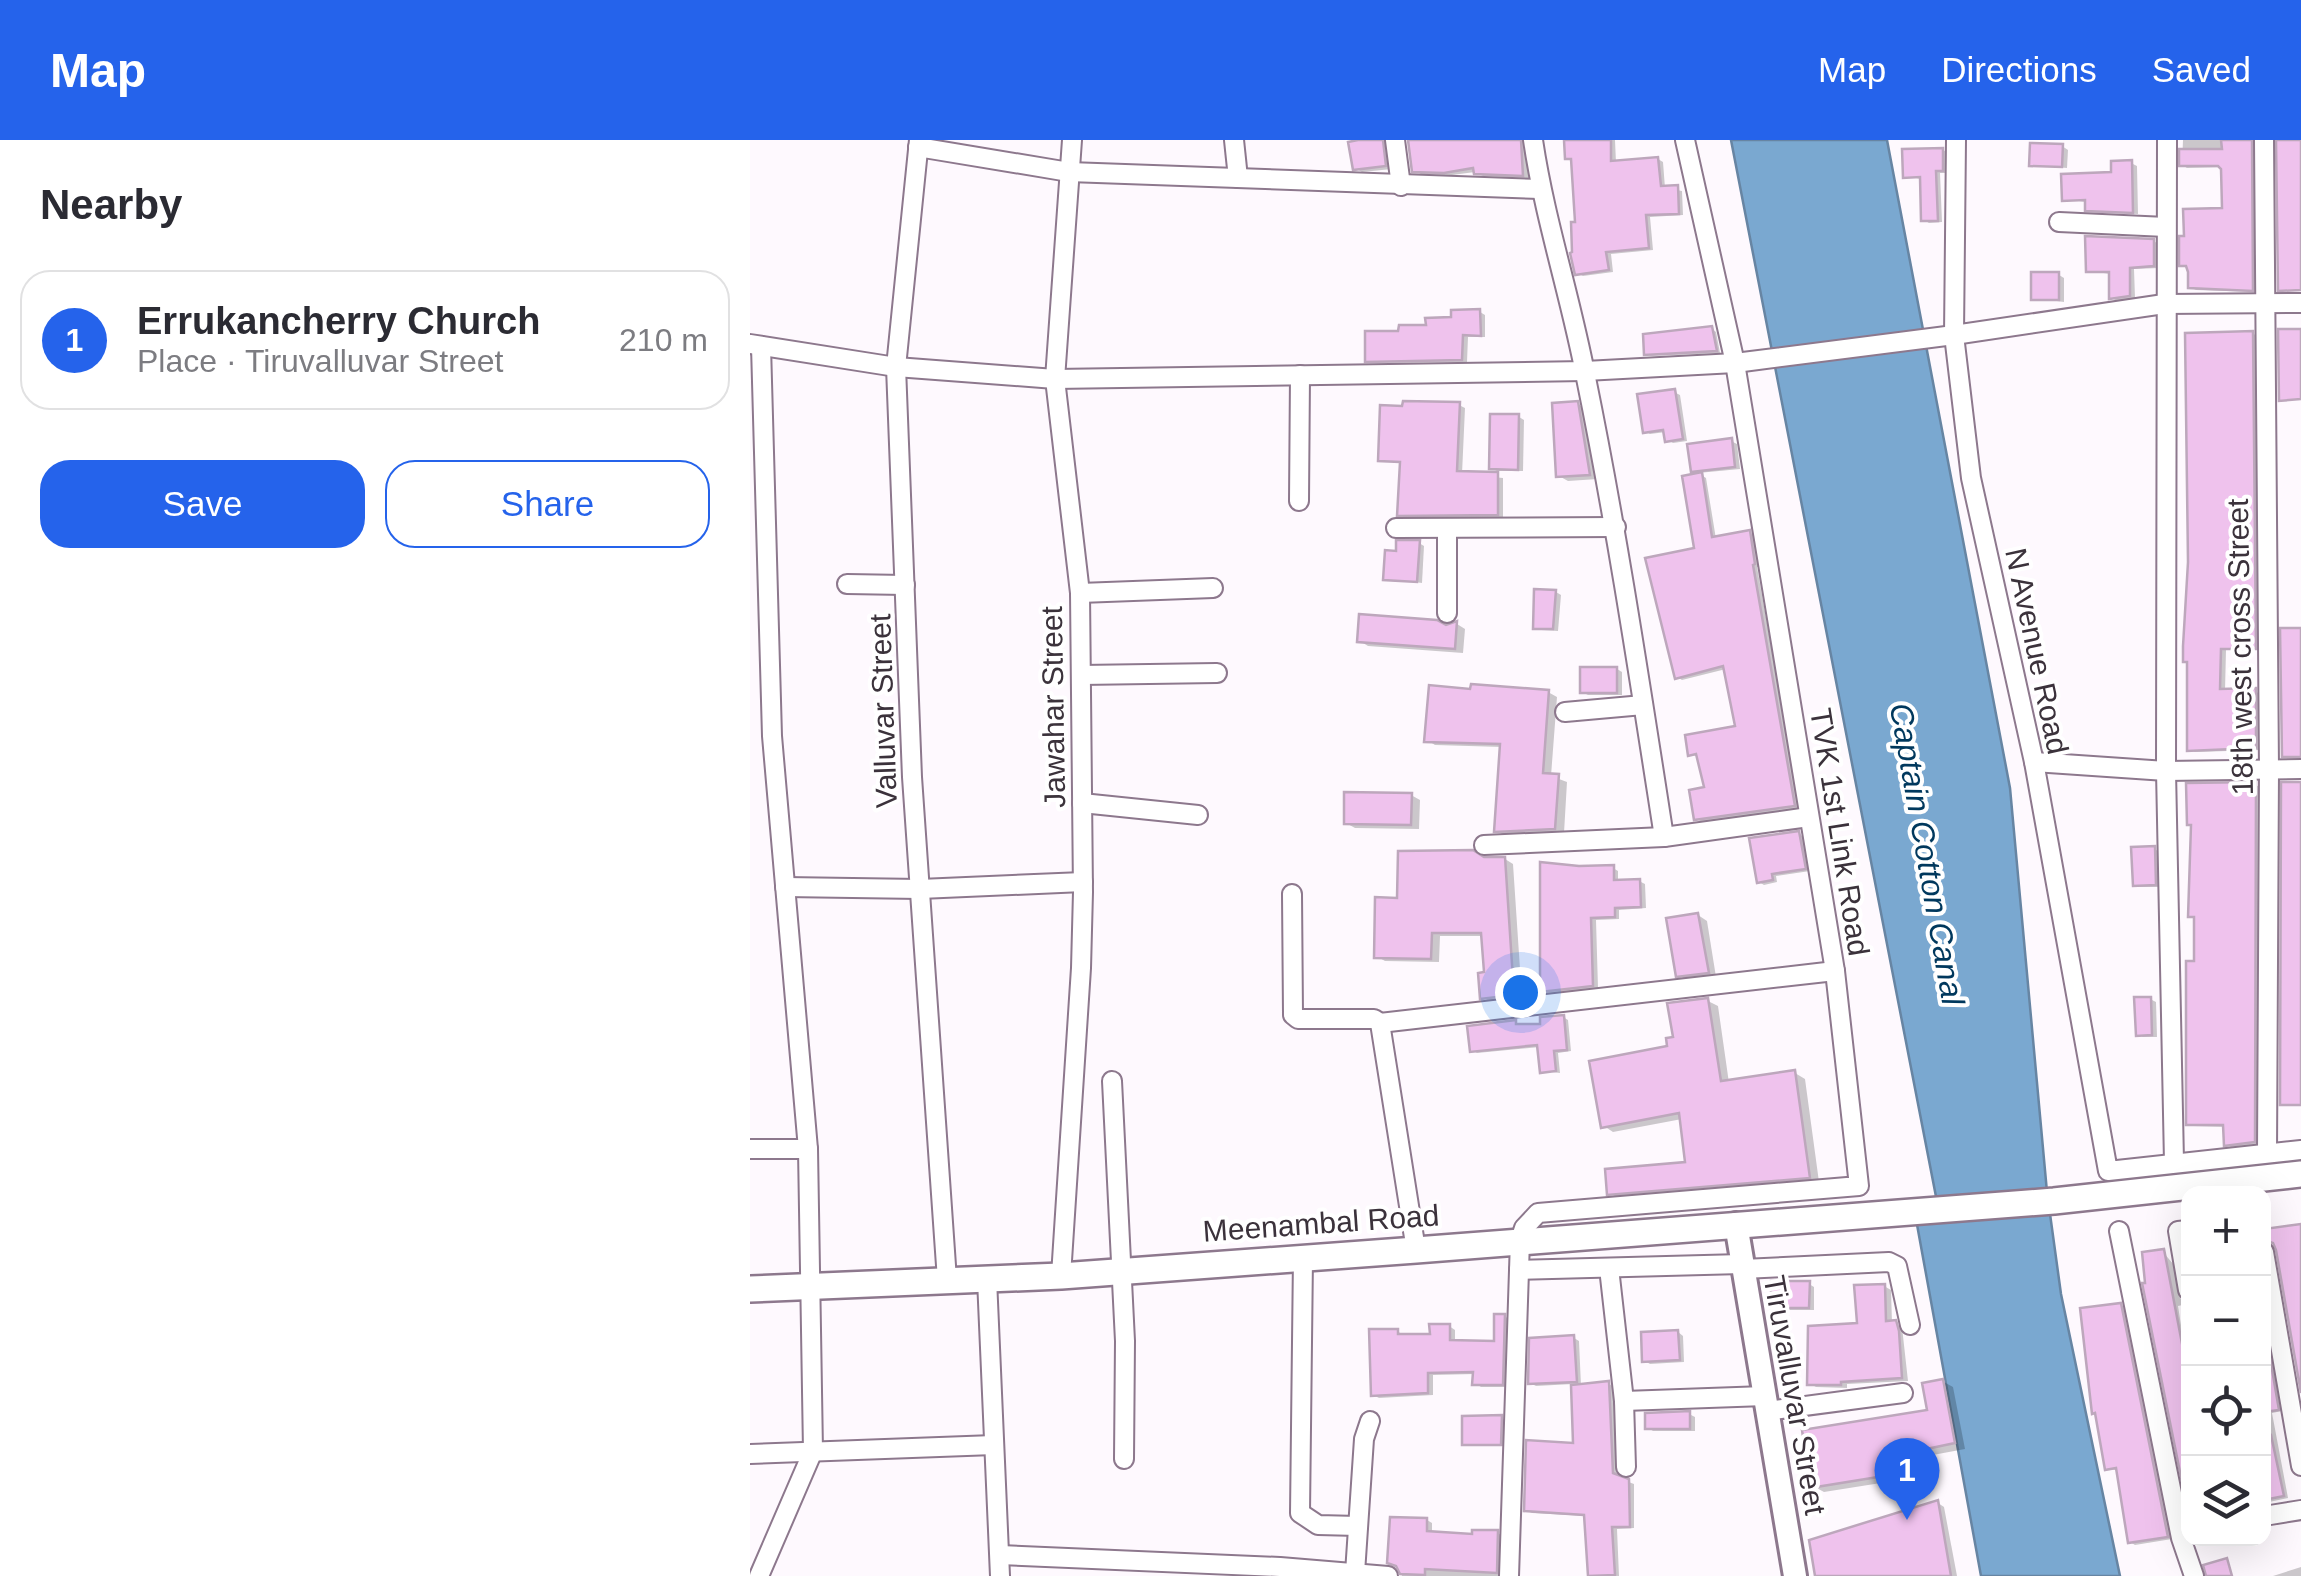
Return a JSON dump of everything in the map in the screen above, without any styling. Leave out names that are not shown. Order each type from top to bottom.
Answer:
[{"type":"main road","name":"Meenambal Road","points":[[750,1289],[1061,1276],[1416,1250],[2054,1202],[2301,1174]]},
{"type":"street","name":"Jawahar Street","points":[[1061,1276],[1083,882],[1080,594],[1055,379],[1072,140]]},
{"type":"street","points":[[1234,140],[1238,178]]},
{"type":"street","points":[[1395,140],[1400,186]]},
{"type":"street","points":[[1534,140],[1540,190],[1585,371],[1616,528],[1664,837]]},
{"type":"street","name":"TVK 1st Link Road","points":[[1520,1240],[1524,1228],[1538,1214],[1859,1186],[1836,971],[1735,363],[1686,140]]},
{"type":"street","name":"N Avenue Road","points":[[1956,140],[1954,335],[1971,478],[2034,762],[2108,1171],[2174,1162]]},
{"type":"street","points":[[2167,140],[2166,771],[2174,1162],[2301,1150]]},
{"type":"street","name":"18th west cross Street","points":[[2264,140],[2269,770],[2267,1152]]},
{"type":"street","points":[[919,143],[1069,172],[1540,190]]},
{"type":"street","name":"Valluvar Street","points":[[919,143],[896,367],[920,889],[947,1280]]},
{"type":"street","points":[[2058,222],[2166,227]]},
{"type":"street","points":[[759,1576],[813,1451],[808,1149],[771,702],[756,345],[896,367],[1055,379],[1585,371],[1735,363],[2164,304],[2301,303]]},
{"type":"street","points":[[1298,501],[1300,375]]},
{"type":"street","points":[[1396,528],[1616,528]]},
{"type":"street","points":[[1447,612],[1448,528]]},
{"type":"street","points":[[846,584],[905,585]]},
{"type":"street","points":[[1080,594],[1214,588]]},
{"type":"street","points":[[1080,675],[1217,672]]},
{"type":"street","points":[[750,699],[771,702]]},
{"type":"street","points":[[1565,712],[1644,704]]},
{"type":"street","points":[[2034,762],[2166,771],[2301,769]]},
{"type":"street","points":[[1082,803],[1198,815]]},
{"type":"street","points":[[1484,845],[1664,837],[1809,817]]},
{"type":"street","points":[[785,887],[920,889],[1083,882]]},
{"type":"street","points":[[1292,894],[1293,1015],[1374,1018],[1380,1024],[1416,1250]]},
{"type":"street","points":[[1380,1024],[1836,971]]},
{"type":"street","points":[[1112,1081],[1125,1341],[1124,1459]]},
{"type":"street","points":[[750,1150],[808,1149]]},
{"type":"street","name":"Tiruvalluvar Street","points":[[1736,1224],[1796,1576]]},
{"type":"street","points":[[2119,1231],[2181,1518]]},
{"type":"street","points":[[1509,1576],[1520,1240]]},
{"type":"street","points":[[1304,1256],[1300,1514],[1318,1525],[1358,1526]]},
{"type":"street","points":[[1519,1270],[1889,1262],[1897,1266],[1901,1275],[1910,1325]]},
{"type":"street","points":[[1608,1268],[1624,1401],[1626,1467]]},
{"type":"street","points":[[2268,1276],[2301,1466]]},
{"type":"street","points":[[986,1279],[1000,1576]]},
{"type":"street","points":[[1624,1401],[1766,1404],[1903,1393]]},
{"type":"street","points":[[1355,1573],[1364,1439],[1370,1421]]},
{"type":"street","points":[[750,1454],[994,1445]]},
{"type":"street","points":[[2271,1515],[2301,1510]]},
{"type":"street","points":[[2187,1546],[2194,1576]]},
{"type":"street","points":[[1000,1555],[1132,1569],[1388,1576]]},
{"type":"water","name":"Captain Cotton Canal","points":[[1731,140],[1887,140],[2010,788],[2047,1192],[2061,1294],[2120,1576],[1981,1576],[1916,1219],[1939,1212]]},
{"type":"building","points":[[1383,140],[1386,166],[1353,170],[1348,142]]},
{"type":"building","points":[[1408,140],[1521,140],[1523,176],[1474,174],[1473,168],[1444,173],[1412,172]]},
{"type":"building","points":[[1564,140],[1611,140],[1611,161],[1658,157],[1661,186],[1678,185],[1679,214],[1646,215],[1649,248],[1606,252],[1609,270],[1575,275],[1570,253],[1571,222],[1575,222],[1571,159],[1565,159]]},
{"type":"building","points":[[2221,140],[2252,140],[2253,291],[2188,288],[2186,266],[2179,266],[2183,209],[2222,208],[2221,169],[2179,166],[2179,149],[2222,149]]},
{"type":"building","points":[[2276,140],[2301,140],[2301,290],[2278,291]]},
{"type":"building","points":[[2030,143],[2063,144],[2062,167],[2029,166]]},
{"type":"building","points":[[1943,148],[1943,171],[1936,171],[1938,221],[1921,221],[1920,177],[1903,178],[1902,149]]},
{"type":"building","points":[[2132,160],[2133,213],[2085,211],[2085,200],[2062,201],[2061,174],[2111,172],[2111,161]]},
{"type":"building","points":[[2085,236],[2154,239],[2154,266],[2130,268],[2130,296],[2109,299],[2109,272],[2086,272]]},
{"type":"building","points":[[2031,272],[2059,272],[2059,300],[2031,300]]},
{"type":"building","points":[[1480,309],[1481,336],[1463,335],[1462,360],[1365,362],[1365,331],[1398,331],[1399,325],[1426,325],[1425,318],[1451,317],[1451,310]]},
{"type":"building","points":[[1712,326],[1717,351],[1644,355],[1643,334]]},
{"type":"building","points":[[2278,329],[2301,329],[2301,399],[2279,401]]},
{"type":"building","points":[[2253,331],[2256,649],[2221,649],[2220,689],[2256,688],[2256,748],[2187,751],[2187,662],[2183,662],[2188,562],[2185,333]]},
{"type":"building","points":[[1675,389],[1683,439],[1665,442],[1663,430],[1643,433],[1637,394]]},
{"type":"building","points":[[1403,401],[1460,402],[1457,471],[1498,472],[1498,515],[1397,516],[1400,462],[1378,461],[1380,405],[1402,406]]},
{"type":"building","points":[[1578,401],[1590,475],[1556,477],[1552,403]]},
{"type":"building","points":[[1490,414],[1519,414],[1518,470],[1489,469]]},
{"type":"building","points":[[1732,438],[1735,467],[1691,472],[1687,444]]},
{"type":"building","points":[[1702,472],[1712,537],[1750,530],[1795,806],[1694,820],[1689,790],[1704,787],[1696,754],[1688,756],[1685,735],[1735,726],[1723,666],[1675,679],[1645,558],[1694,548],[1682,476]]},
{"type":"building","points":[[1396,540],[1420,540],[1417,582],[1383,580],[1385,550],[1396,551]]},
{"type":"building","points":[[1534,589],[1556,590],[1553,629],[1533,629]]},
{"type":"building","points":[[1359,614],[1437,620],[1446,625],[1457,621],[1455,649],[1357,642]]},
{"type":"building","points":[[2280,628],[2301,628],[2301,757],[2282,757]]},
{"type":"building","points":[[1580,667],[1617,667],[1617,693],[1580,693]]},
{"type":"building","points":[[1471,684],[1549,690],[1543,773],[1559,774],[1555,829],[1494,832],[1500,744],[1424,742],[1429,685],[1470,689]]},
{"type":"building","points":[[2256,782],[2255,1142],[2224,1146],[2223,1125],[2186,1125],[2186,961],[2194,961],[2194,917],[2188,917],[2191,825],[2187,825],[2186,783]]},
{"type":"building","points":[[2281,782],[2301,782],[2301,1105],[2280,1105]]},
{"type":"building","points":[[1344,792],[1412,793],[1411,825],[1344,824]]},
{"type":"building","points":[[1799,831],[1806,869],[1772,874],[1773,880],[1757,883],[1749,838]]},
{"type":"building","points":[[2155,846],[2156,885],[2133,886],[2131,847]]},
{"type":"building","points":[[1473,850],[1484,857],[1505,857],[1514,995],[1480,999],[1478,973],[1484,972],[1481,933],[1432,933],[1431,959],[1374,958],[1375,897],[1397,898],[1398,851]]},
{"type":"building","points":[[1540,862],[1614,865],[1614,880],[1640,879],[1641,907],[1615,908],[1615,917],[1591,918],[1593,986],[1540,992]]},
{"type":"building","points":[[1698,913],[1709,973],[1676,977],[1666,918]]},
{"type":"building","points":[[2134,997],[2151,997],[2152,1035],[2136,1036]]},
{"type":"building","points":[[1708,998],[1721,1081],[1795,1070],[1810,1178],[1607,1195],[1605,1169],[1685,1162],[1679,1113],[1601,1128],[1589,1061],[1667,1046],[1666,1038],[1673,1037],[1667,1003]]},
{"type":"building","points":[[1564,1015],[1567,1050],[1554,1051],[1556,1071],[1540,1073],[1537,1045],[1470,1052],[1467,1026],[1516,1020],[1516,1024],[1540,1024],[1540,1017]]},
{"type":"building","points":[[2301,1224],[2301,1393],[2276,1250],[2271,1242],[2271,1228]]},
{"type":"building","points":[[2164,1249],[2181,1338],[2181,1477],[2142,1283],[2142,1252]]},
{"type":"building","points":[[1771,1281],[1810,1281],[1809,1308],[1771,1308]]},
{"type":"building","points":[[1885,1284],[1886,1321],[1896,1320],[1902,1378],[1807,1385],[1808,1326],[1857,1323],[1854,1285]]},
{"type":"building","points":[[2121,1303],[2168,1537],[2128,1543],[2116,1468],[2105,1470],[2095,1413],[2092,1414],[2080,1308]]},
{"type":"building","points":[[1494,1314],[1505,1314],[1503,1385],[1472,1385],[1473,1372],[1428,1373],[1428,1393],[1371,1396],[1369,1329],[1430,1334],[1429,1324],[1450,1324],[1450,1340],[1494,1341]]},
{"type":"building","points":[[1678,1330],[1680,1360],[1642,1362],[1641,1332]]},
{"type":"building","points":[[1574,1335],[1577,1382],[1528,1384],[1529,1338]]},
{"type":"building","points":[[2271,1364],[2279,1410],[2271,1411]]},
{"type":"building","points":[[1943,1379],[1955,1443],[1912,1452],[1915,1471],[1810,1488],[1802,1430],[1927,1410],[1922,1383]]},
{"type":"building","points":[[1609,1381],[1613,1473],[1629,1479],[1630,1527],[1612,1527],[1615,1575],[1588,1576],[1584,1515],[1524,1511],[1526,1440],[1573,1443],[1571,1385]]},
{"type":"building","points":[[1690,1411],[1690,1429],[1645,1429],[1645,1413]]},
{"type":"building","points":[[1502,1415],[1501,1445],[1462,1445],[1462,1416]]},
{"type":"building","points":[[2271,1435],[2284,1496],[2271,1499]]},
{"type":"building","points":[[1938,1500],[1951,1576],[1815,1576],[1809,1540]]},
{"type":"building","points":[[1390,1517],[1427,1518],[1427,1531],[1472,1534],[1472,1530],[1498,1530],[1497,1573],[1425,1569],[1425,1575],[1400,1574],[1396,1566],[1387,1563]]},
{"type":"building","points":[[2227,1558],[2232,1576],[2206,1576],[2203,1565]]},
{"type":"place","name":"Errukancherry Church","points":[[1907,1520]]}]
